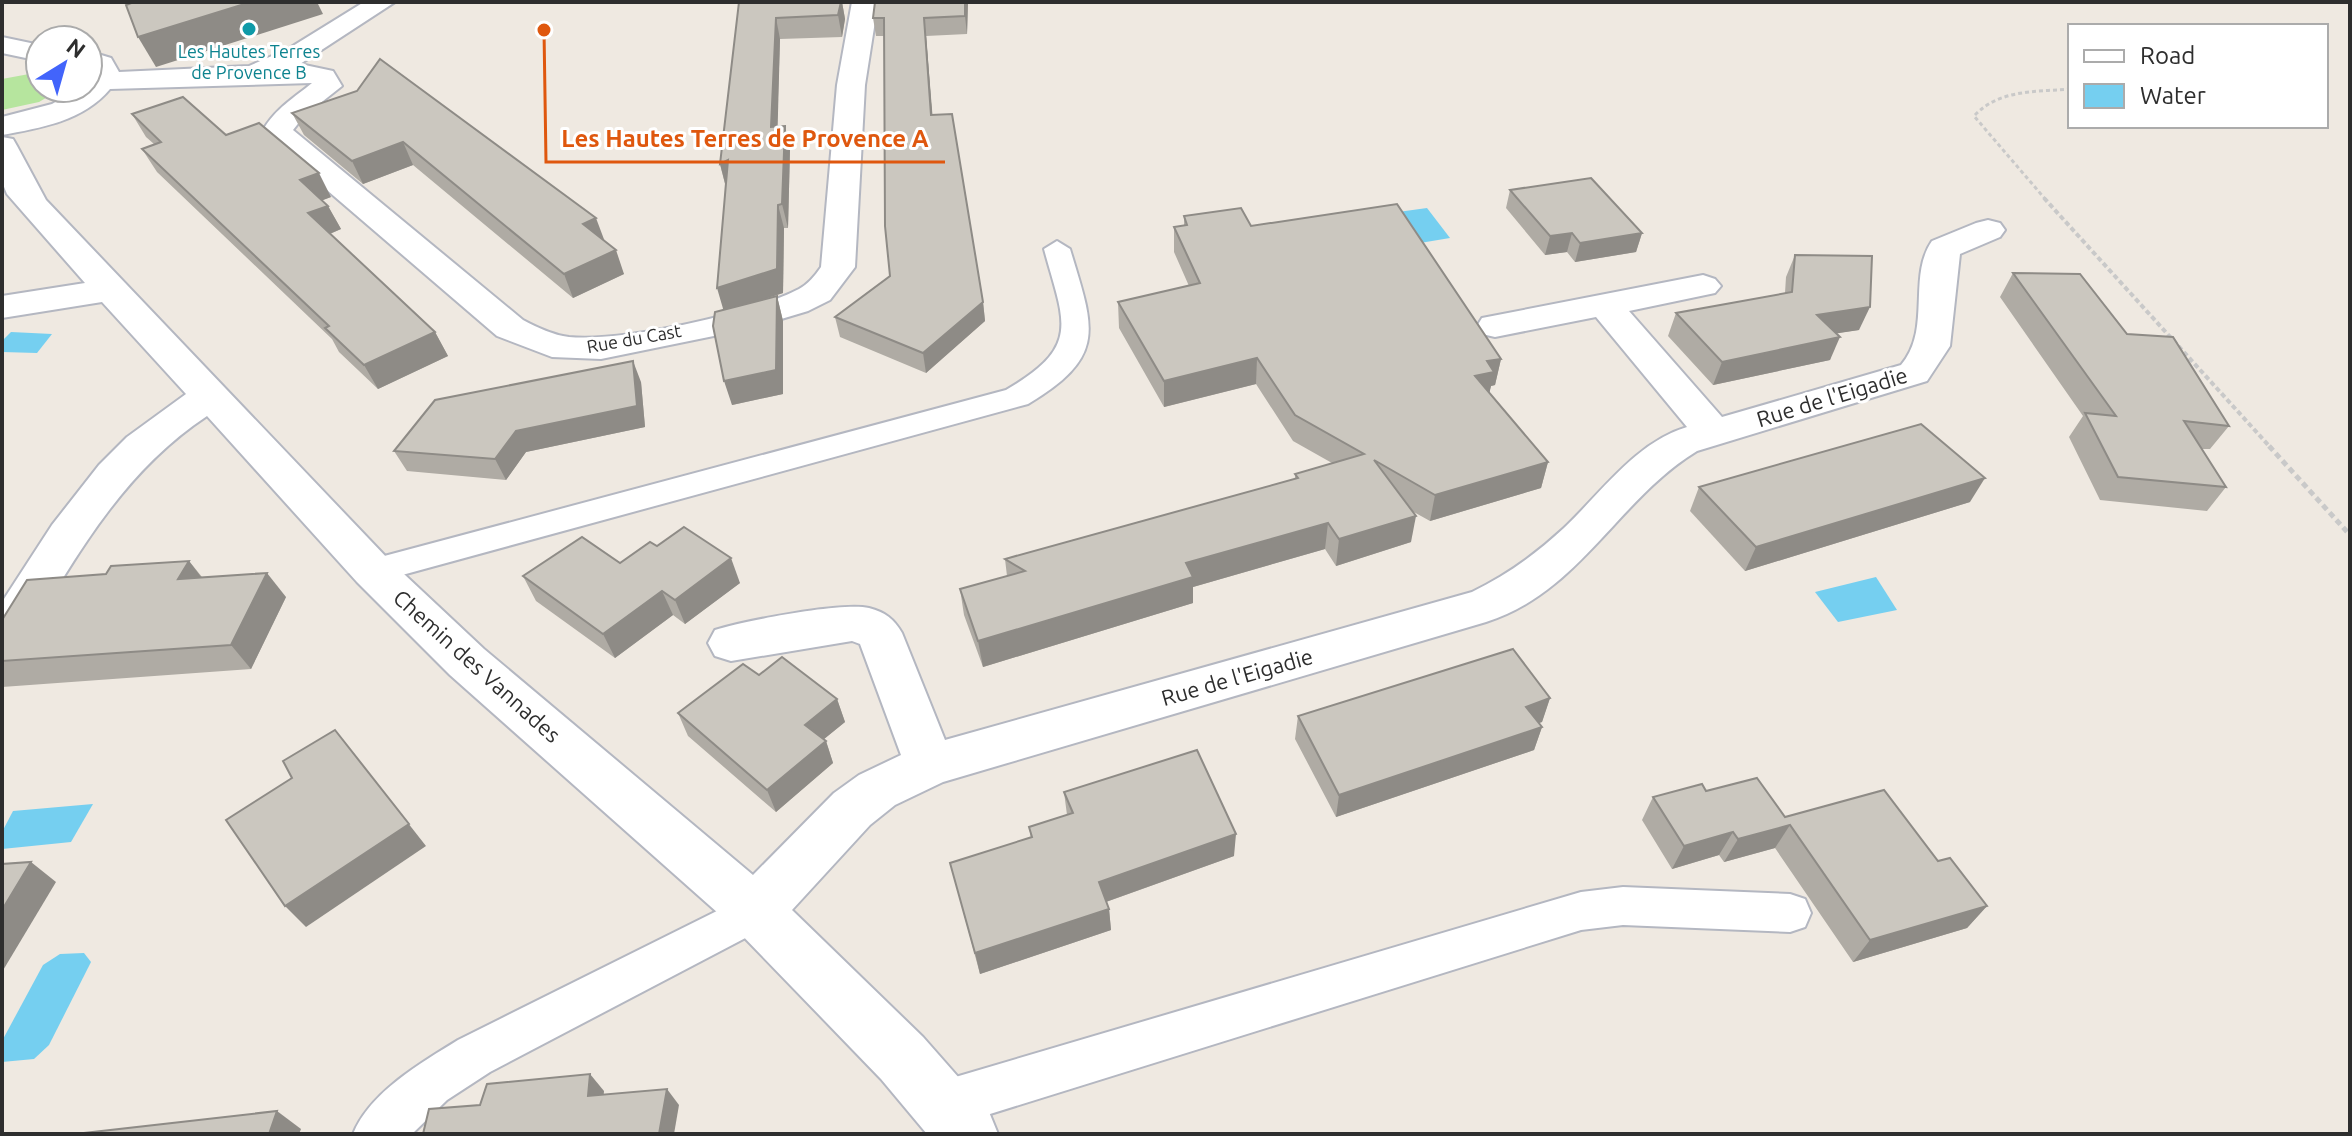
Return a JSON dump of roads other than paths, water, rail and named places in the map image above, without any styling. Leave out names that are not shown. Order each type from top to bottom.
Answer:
[{"type":"street","points":[[104,70],[235,75],[298,55],[382,2]]},
{"type":"street","points":[[836,9],[864,5],[893,6]]},
{"type":"street","name":"Rue du Cast","points":[[235,75],[308,72],[323,77],[328,86],[299,104],[281,123],[278,130],[282,136],[510,328],[547,345],[579,349],[627,344],[788,305],[817,293],[838,267],[851,85],[864,5]]},
{"type":"street","points":[[2,45],[24,51]]},
{"type":"street","points":[[2,64],[24,59]]},
{"type":"street","points":[[2,126],[48,114],[68,104]]},
{"type":"street","name":"Chemin des Vannades","points":[[48,114],[8,159],[26,198],[373,571],[467,662],[755,911],[902,1058],[955,1119]]},
{"type":"street","name":"Rue de l'Eigadie","points":[[755,911],[852,809],[877,790],[930,765],[1486,605],[1517,593],[1544,573],[1661,455],[1683,442],[1914,373],[1927,362],[1934,346],[1944,248],[1988,230]]},
{"type":"street","points":[[1495,326],[1703,286]]},
{"type":"street","points":[[2,307],[110,290]]},
{"type":"street","points":[[1605,306],[1714,433]]},
{"type":"street","points":[[2,640],[88,504],[111,474],[159,428],[209,397]]},
{"type":"street","points":[[731,643],[852,624],[866,625],[879,633],[930,765]]},
{"type":"lane","points":[[373,571],[1017,397],[1053,375],[1075,348],[1078,329],[1057,249]]},
{"type":"lane","points":[[955,1119],[1581,911],[1623,906],[1790,913]]},
{"type":"lane","points":[[377,1134],[431,1084],[474,1056],[755,911]]},
{"type":"water","points":[[1427,208],[1450,238],[1420,243],[1398,212]]},
{"type":"water","points":[[11,332],[52,334],[37,353],[2,352],[2,341]]},
{"type":"water","points":[[1876,577],[1897,610],[1838,622],[1815,592]]},
{"type":"water","points":[[93,804],[71,842],[2,849],[2,832],[13,811]]},
{"type":"water","points":[[84,953],[91,962],[49,1045],[34,1059],[2,1062],[2,1041],[43,965],[60,954]]},
{"type":"place","name":"Les Hautes Terres de Provence B","points":[[249,29]]},
{"type":"place","name":"Les Hautes Terres de Provence A","points":[[544,30]]}]
